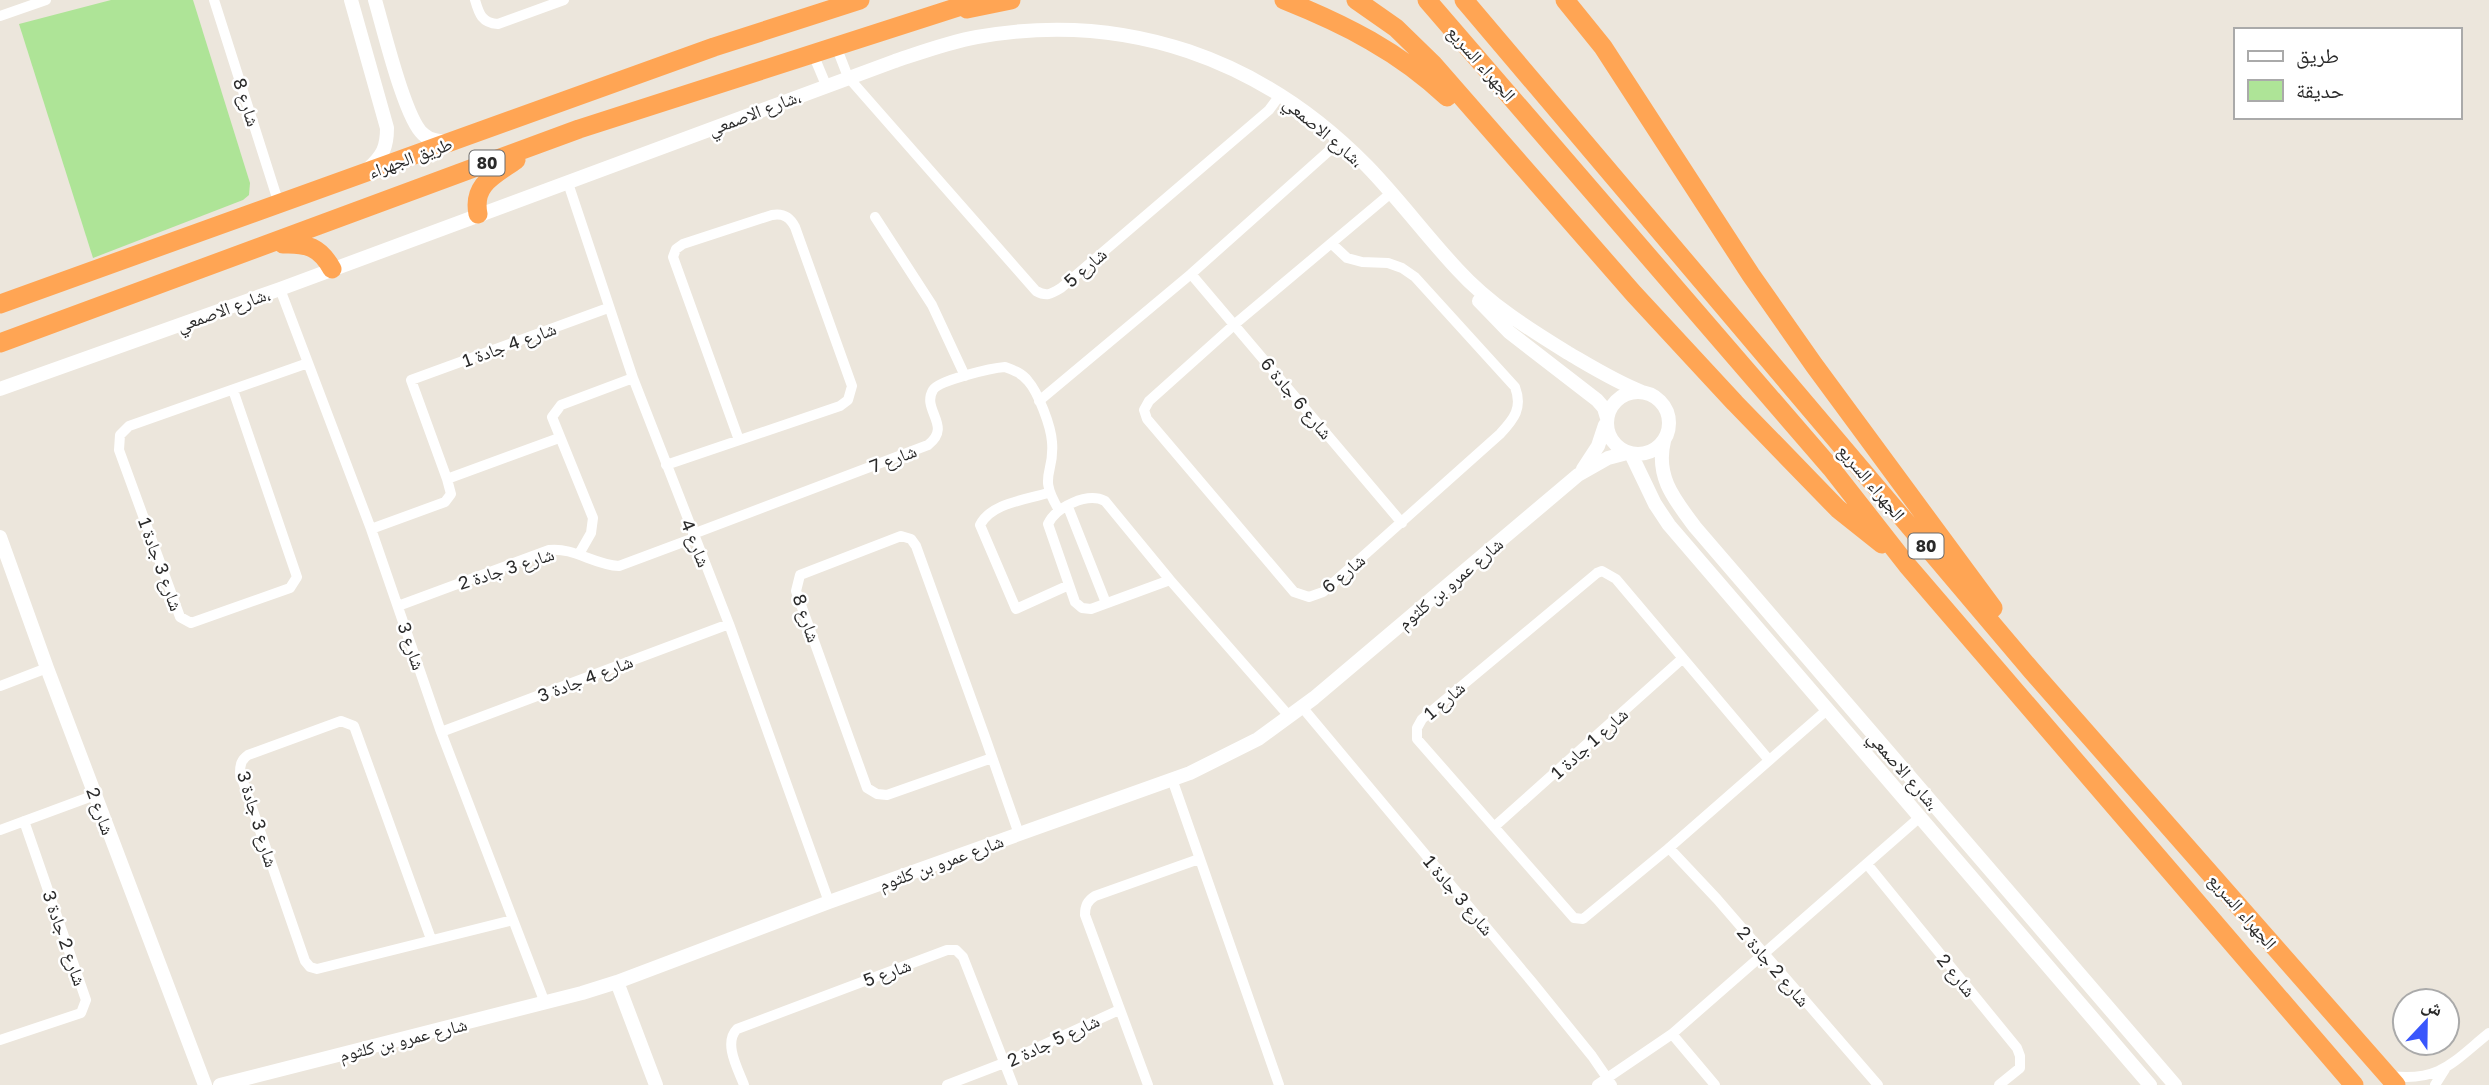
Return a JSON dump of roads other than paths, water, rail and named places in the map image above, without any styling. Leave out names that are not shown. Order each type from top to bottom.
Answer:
[{"type":"highway","name":"طريق الجهراء","points":[[0,304],[714,47],[860,0]]},
{"type":"highway","name":"طريق الجهراء","points":[[0,343],[538,144],[720,82],[980,0]]},
{"type":"highway","points":[[928,17],[1011,0]]},
{"type":"highway","points":[[1284,0],[1356,31],[1389,51],[1430,80],[1516,162]]},
{"type":"highway","points":[[1356,0],[1396,27],[1433,64],[1516,162],[1735,403],[1838,509],[1907,565]]},
{"type":"highway","name":"الجهراء السريع","points":[[1427,0],[1831,468],[1907,565],[2354,1085]]},
{"type":"highway","name":"الجهراء السريع","points":[[1464,0],[2032,671],[2392,1080]]},
{"type":"highway","points":[[1565,0],[1608,55],[1736,253],[1798,343],[1962,563],[2032,671]]},
{"type":"highway","points":[[478,214],[476,205],[479,190],[489,179],[538,144]]},
{"type":"highway","points":[[268,245],[302,243],[311,246],[325,257],[332,269]]},
{"type":"street","points":[[0,16],[46,0]]},
{"type":"street","name":"شارع 8","points":[[214,0],[279,204]]},
{"type":"street","points":[[351,0],[387,128],[387,143],[383,154],[358,176]]},
{"type":"street","points":[[375,0],[411,118],[423,135],[445,142],[457,140]]},
{"type":"street","points":[[475,0],[483,19],[498,24],[564,0]]},
{"type":"street","name":"شارع الاصمعي،","points":[[0,389],[280,289],[826,85],[937,47],[976,37],[1040,30],[1086,30],[1159,41],[1201,55],[1245,74],[1310,115],[1367,166],[1458,271],[1478,299],[1509,332],[1597,400],[1604,408],[1606,419]]},
{"type":"street","points":[[836,46],[848,77]]},
{"type":"street","points":[[813,54],[826,85]]},
{"type":"street","name":"شارع 5","points":[[848,77],[1036,291],[1048,295],[1061,288],[1269,110],[1280,95]]},
{"type":"street","points":[[381,106],[385,112],[393,114],[402,110],[406,103]]},
{"type":"street","points":[[1039,401],[1191,274],[1340,141]]},
{"type":"street","name":"شارع 4","points":[[568,183],[633,378],[729,624],[829,902]]},
{"type":"street","name":"شارع 6","points":[[1332,244],[1347,258],[1388,263],[1415,277],[1515,387],[1520,399],[1517,411],[1500,434],[1323,592],[1313,597],[1298,594],[1146,419],[1144,410],[1149,401],[1235,324],[1391,193]]},
{"type":"street","points":[[666,465],[840,406],[848,400],[852,386],[795,227],[790,219],[781,215],[772,215],[683,244],[673,257],[739,440]]},
{"type":"street","points":[[875,217],[932,305],[965,376]]},
{"type":"street","name":"شارع الاصمعي،","points":[[1458,271],[1501,309],[1535,332],[1617,382],[1643,392]]},
{"type":"street","name":"شارع 6 جادة 6","points":[[1191,274],[1402,523]]},
{"type":"street","name":"شارع 3","points":[[280,289],[371,529],[441,732],[545,1003]]},
{"type":"street","name":"شارع 4 جادة 1","points":[[447,479],[411,380],[608,308]]},
{"type":"street","name":"شارع 3 جادة 1","points":[[233,390],[297,574],[296,580],[290,588],[191,623],[180,617],[119,450],[120,435],[129,426],[308,363]]},
{"type":"street","name":"شارع 7","points":[[694,536],[928,445],[937,438],[939,430],[930,399],[933,389],[965,376],[1004,366],[1023,376],[1030,383],[1039,401],[1053,443],[1048,493]]},
{"type":"street","points":[[579,554],[591,533],[593,518],[552,417],[561,405],[633,378]]},
{"type":"street","points":[[1633,392],[1643,392],[1661,402],[1667,411],[1668,432],[1655,450],[1643,454],[1629,453],[1611,440],[1606,419],[1616,401],[1633,392]]},
{"type":"street","name":"شارع عمرو بن كلثوم","points":[[1578,475],[1598,446],[1606,419]]},
{"type":"street","points":[[371,529],[445,502],[451,491],[447,479],[559,438]]},
{"type":"street","name":"شارع الاصمعي،","points":[[1664,441],[1661,459],[1664,480],[1695,527],[2175,1085]]},
{"type":"street","name":"شارع الاصمعي،","points":[[1629,453],[1669,525],[2150,1085]]},
{"type":"street","name":"شارع عمرو بن كلثوم","points":[[220,1085],[545,1003],[617,982],[829,902],[1190,773],[1258,739],[1301,707],[1578,475],[1608,458],[1629,453]]},
{"type":"street","points":[[1069,585],[1016,609],[980,525],[985,516],[993,510],[1048,493],[1063,508],[1106,603]]},
{"type":"street","points":[[1170,580],[1091,609],[1082,608],[1075,602],[1048,524],[1052,516],[1063,508],[1091,498],[1105,501],[1289,716]]},
{"type":"street","name":"شارع 3 جادة 2","points":[[398,606],[549,550],[558,549],[619,566],[694,536]]},
{"type":"street","name":"شارع 8","points":[[992,758],[887,795],[877,794],[867,788],[796,591],[800,575],[901,536],[911,539],[916,545],[992,758],[1019,834]]},
{"type":"street","name":"شارع 2","points":[[0,537],[205,1085]]},
{"type":"street","name":"شارع 1","points":[[1769,760],[1616,579],[1602,571],[1422,719],[1417,728],[1418,739],[1573,918],[1579,919],[1587,916],[1669,848],[1828,709]]},
{"type":"street","name":"شارع 4 جادة 3","points":[[441,732],[729,624]]},
{"type":"street","name":"شارع 1 جادة 1","points":[[1494,827],[1683,658]]},
{"type":"street","points":[[0,686],[47,668]]},
{"type":"street","name":"شارع 3 جادة 1","points":[[1301,707],[1532,982],[1610,1081]]},
{"type":"street","name":"شارع 3 جادة 3","points":[[431,939],[354,726],[341,721],[244,758],[240,773],[307,965],[317,969],[513,920]]},
{"type":"street","points":[[1172,779],[1279,1085]]},
{"type":"street","points":[[0,830],[95,795]]},
{"type":"street","points":[[1597,1085],[1610,1081],[1672,1034],[1920,817]]},
{"type":"street","name":"شارع 2 جادة 3","points":[[0,1040],[80,1013],[86,1000],[24,821]]},
{"type":"street","name":"شارع 2 جادة 2","points":[[1669,848],[1878,1085]]},
{"type":"street","points":[[1148,1085],[1085,915],[1087,903],[1095,896],[1199,859]]},
{"type":"street","name":"شارع 2","points":[[1867,864],[2017,1048],[2020,1068],[1999,1085]]},
{"type":"street","name":"شارع 5","points":[[744,1085],[731,1045],[733,1033],[737,1029],[947,950],[956,950],[963,957],[1013,1085]]},
{"type":"street","points":[[617,982],[656,1085]]},
{"type":"street","name":"شارع 5 جادة 2","points":[[947,1085],[1004,1063],[1119,1010]]},
{"type":"street","points":[[2392,1080],[2425,1077],[2447,1067],[2489,1033]]},
{"type":"street","points":[[1672,1034],[1715,1085]]},
{"type":"street","points":[[2435,1085],[2447,1067]]}]
